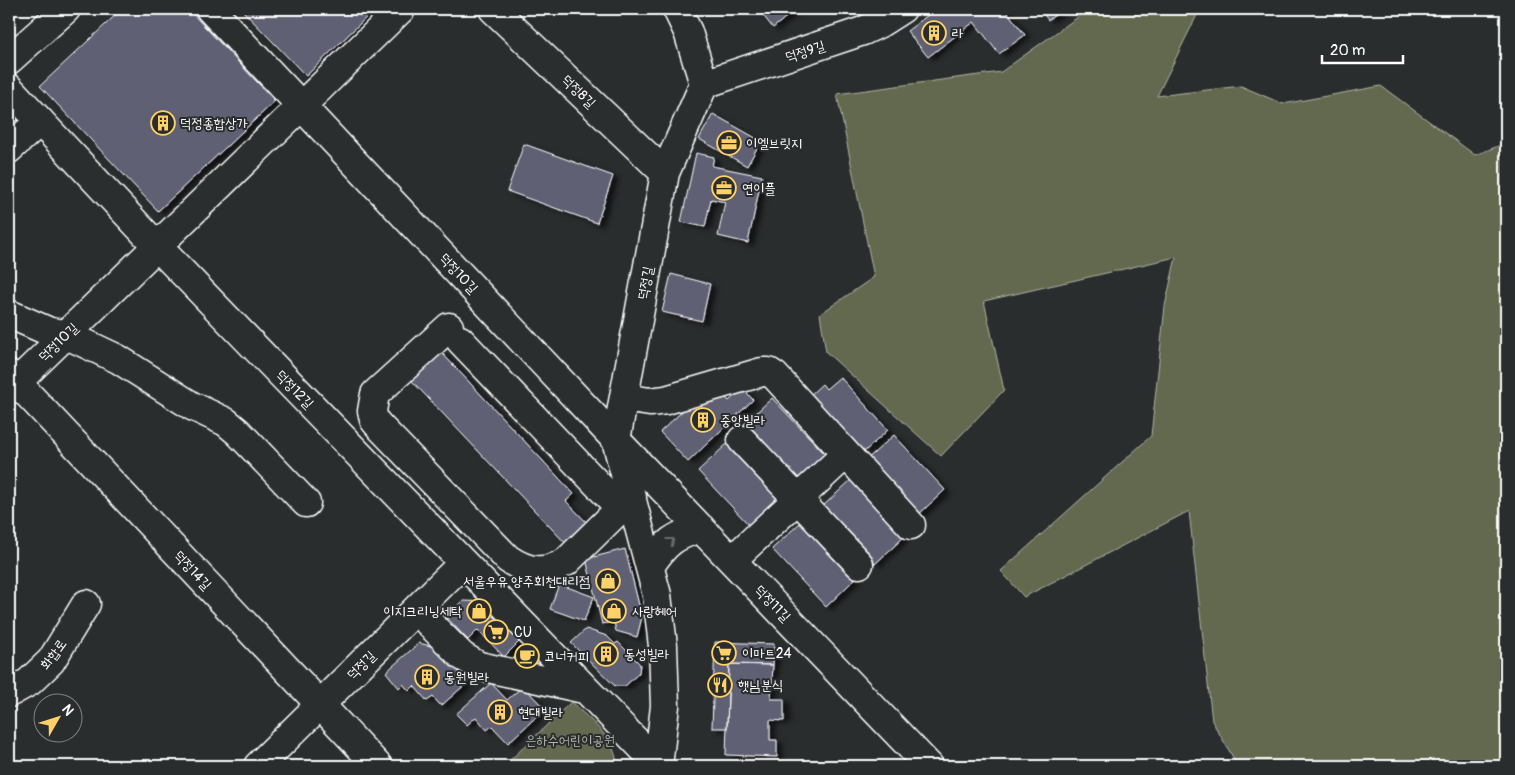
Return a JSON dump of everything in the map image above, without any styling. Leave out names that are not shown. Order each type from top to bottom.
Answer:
[{"type":"street","points":[[9,60],[66,9]]},
{"type":"street","name":"덕정10길","points":[[210,9],[616,440]]},
{"type":"street","name":"덕정10길","points":[[11,382],[65,334],[401,9]]},
{"type":"street","name":"덕정8길","points":[[493,9],[665,173]]},
{"type":"street","points":[[677,9],[688,32],[704,84]]},
{"type":"street","name":"덕정9길","points":[[704,84],[863,32],[880,24],[902,9]]},
{"type":"street","name":"덕정길","points":[[659,766],[665,706],[663,646],[657,595],[650,566],[626,503],[616,440],[665,173],[704,84]]},
{"type":"street","name":"덕정12길","points":[[9,88],[157,246],[659,766]]},
{"type":"street","points":[[9,149],[40,121]]},
{"type":"street","points":[[9,314],[50,332],[65,334],[118,359],[192,406],[226,422],[238,432],[306,503]]},
{"type":"street","points":[[455,334],[626,503],[566,562],[544,571],[530,570],[517,565],[508,559],[374,420],[372,411],[375,394],[455,334]]},
{"type":"street","points":[[624,398],[650,402],[666,400],[762,372],[769,372],[911,525]]},
{"type":"street","name":"덕정14길","points":[[11,382],[378,766]]},
{"type":"street","name":"덕정11길","points":[[616,440],[929,766]]},
{"type":"street","points":[[742,440],[859,564]]},
{"type":"street","points":[[732,560],[846,454]]},
{"type":"street","points":[[650,566],[666,545],[674,538],[683,533],[701,528]]},
{"type":"street","name":"덕정길","points":[[258,766],[463,563]]},
{"type":"street","name":"화합로","points":[[9,693],[29,682],[51,661],[86,604]]},
{"type":"street","points":[[416,610],[462,656],[479,666],[584,688]]},
{"type":"green space","points":[[1089,9],[1200,9],[1157,96],[1241,86],[1283,104],[1381,86],[1475,155],[1506,143],[1506,766],[1238,766],[1212,721],[1189,511],[1024,597],[1001,571],[1151,436],[1165,306],[1176,257],[984,301],[1004,390],[941,456],[826,352],[820,314],[874,277],[837,94],[1001,72]]},
{"type":"green space","name":"은하수어린이공원","points":[[571,702],[607,738],[616,756],[617,766],[504,766]]},
{"type":"building","name":"덕정종합상가","points":[[122,9],[188,9],[275,101],[158,211],[40,86]]},
{"type":"building","points":[[241,9],[375,9],[306,76]]},
{"type":"building","points":[[758,9],[796,9],[773,28]]},
{"type":"building","name":"라","points":[[936,9],[1005,9],[1025,35],[999,54],[974,22],[928,57],[907,31]]},
{"type":"building","points":[[1040,9],[1064,9],[1048,20]]},
{"type":"building","points":[[9,111],[21,124],[9,136]]},
{"type":"building","points":[[713,114],[761,141],[747,166],[699,139]]},
{"type":"building","points":[[524,144],[613,176],[597,223],[507,191]]},
{"type":"building","points":[[696,153],[714,157],[712,166],[762,176],[748,243],[718,236],[725,202],[711,199],[705,227],[681,222]]},
{"type":"building","points":[[671,274],[710,284],[702,321],[662,312]]},
{"type":"building","points":[[441,352],[574,494],[566,501],[591,527],[569,547],[411,380]]},
{"type":"building","points":[[840,377],[888,430],[864,452],[851,437],[845,442],[806,399],[822,384],[826,389]]},
{"type":"building","name":"중앙빌라","points":[[743,388],[753,400],[688,462],[660,432],[690,404],[693,407],[705,396],[710,401],[721,392],[729,401]]},
{"type":"building","points":[[772,398],[825,454],[796,481],[743,425]]},
{"type":"building","points":[[894,435],[945,490],[916,517],[864,462]]},
{"type":"building","points":[[728,443],[779,497],[749,525],[698,471]]},
{"type":"building","points":[[852,479],[905,536],[875,564],[822,507]]},
{"type":"building","points":[[802,521],[856,578],[826,607],[772,549]]},
{"type":"building","points":[[625,549],[642,617],[637,637],[616,631],[614,622],[602,624],[586,559]]},
{"type":"building","points":[[559,584],[594,597],[584,621],[550,609]]},
{"type":"building","points":[[463,601],[488,602],[523,638],[504,657],[478,630],[468,640],[446,617]]},
{"type":"building","name":"동성빌라","points":[[586,629],[607,636],[615,644],[618,642],[640,664],[639,673],[625,686],[615,686],[571,643]]},
{"type":"building","points":[[715,642],[774,644],[773,665],[729,664],[727,728],[712,728]]},
{"type":"building","name":"동원빌라","points":[[419,643],[438,648],[468,682],[441,706],[433,697],[427,701],[414,686],[409,691],[403,684],[399,688],[386,672]]},
{"type":"building","points":[[530,643],[549,663],[543,669],[511,661]]},
{"type":"building","points":[[729,664],[773,665],[771,699],[784,699],[784,721],[770,720],[770,740],[777,740],[777,757],[726,755]]},
{"type":"building","name":"현대빌라","points":[[491,683],[507,700],[523,686],[545,709],[508,743],[492,726],[487,730],[476,717],[467,725],[456,714]]},
{"type":"place","name":"라","points":[[934,33]]},
{"type":"place","name":"덕정종합상가","points":[[163,123]]},
{"type":"place","name":"이엘브릿지","points":[[729,143]]},
{"type":"place","name":"연이플","points":[[724,188]]},
{"type":"place","name":"중앙빌라","points":[[703,420]]},
{"type":"place","name":"서울우유 양주회천대리점","points":[[608,581]]},
{"type":"place","name":"이지크리닝세탁","points":[[479,611]]},
{"type":"place","name":"사랑헤어","points":[[614,611]]},
{"type":"place","name":"CU","points":[[496,632]]},
{"type":"place","name":"이마트24","points":[[724,653]]},
{"type":"place","name":"동성빌라","points":[[606,654]]},
{"type":"place","name":"코너커피","points":[[527,656]]},
{"type":"place","name":"동원빌라","points":[[427,677]]},
{"type":"place","name":"햇님분식","points":[[720,685]]},
{"type":"place","name":"현대빌라","points":[[500,712]]}]
